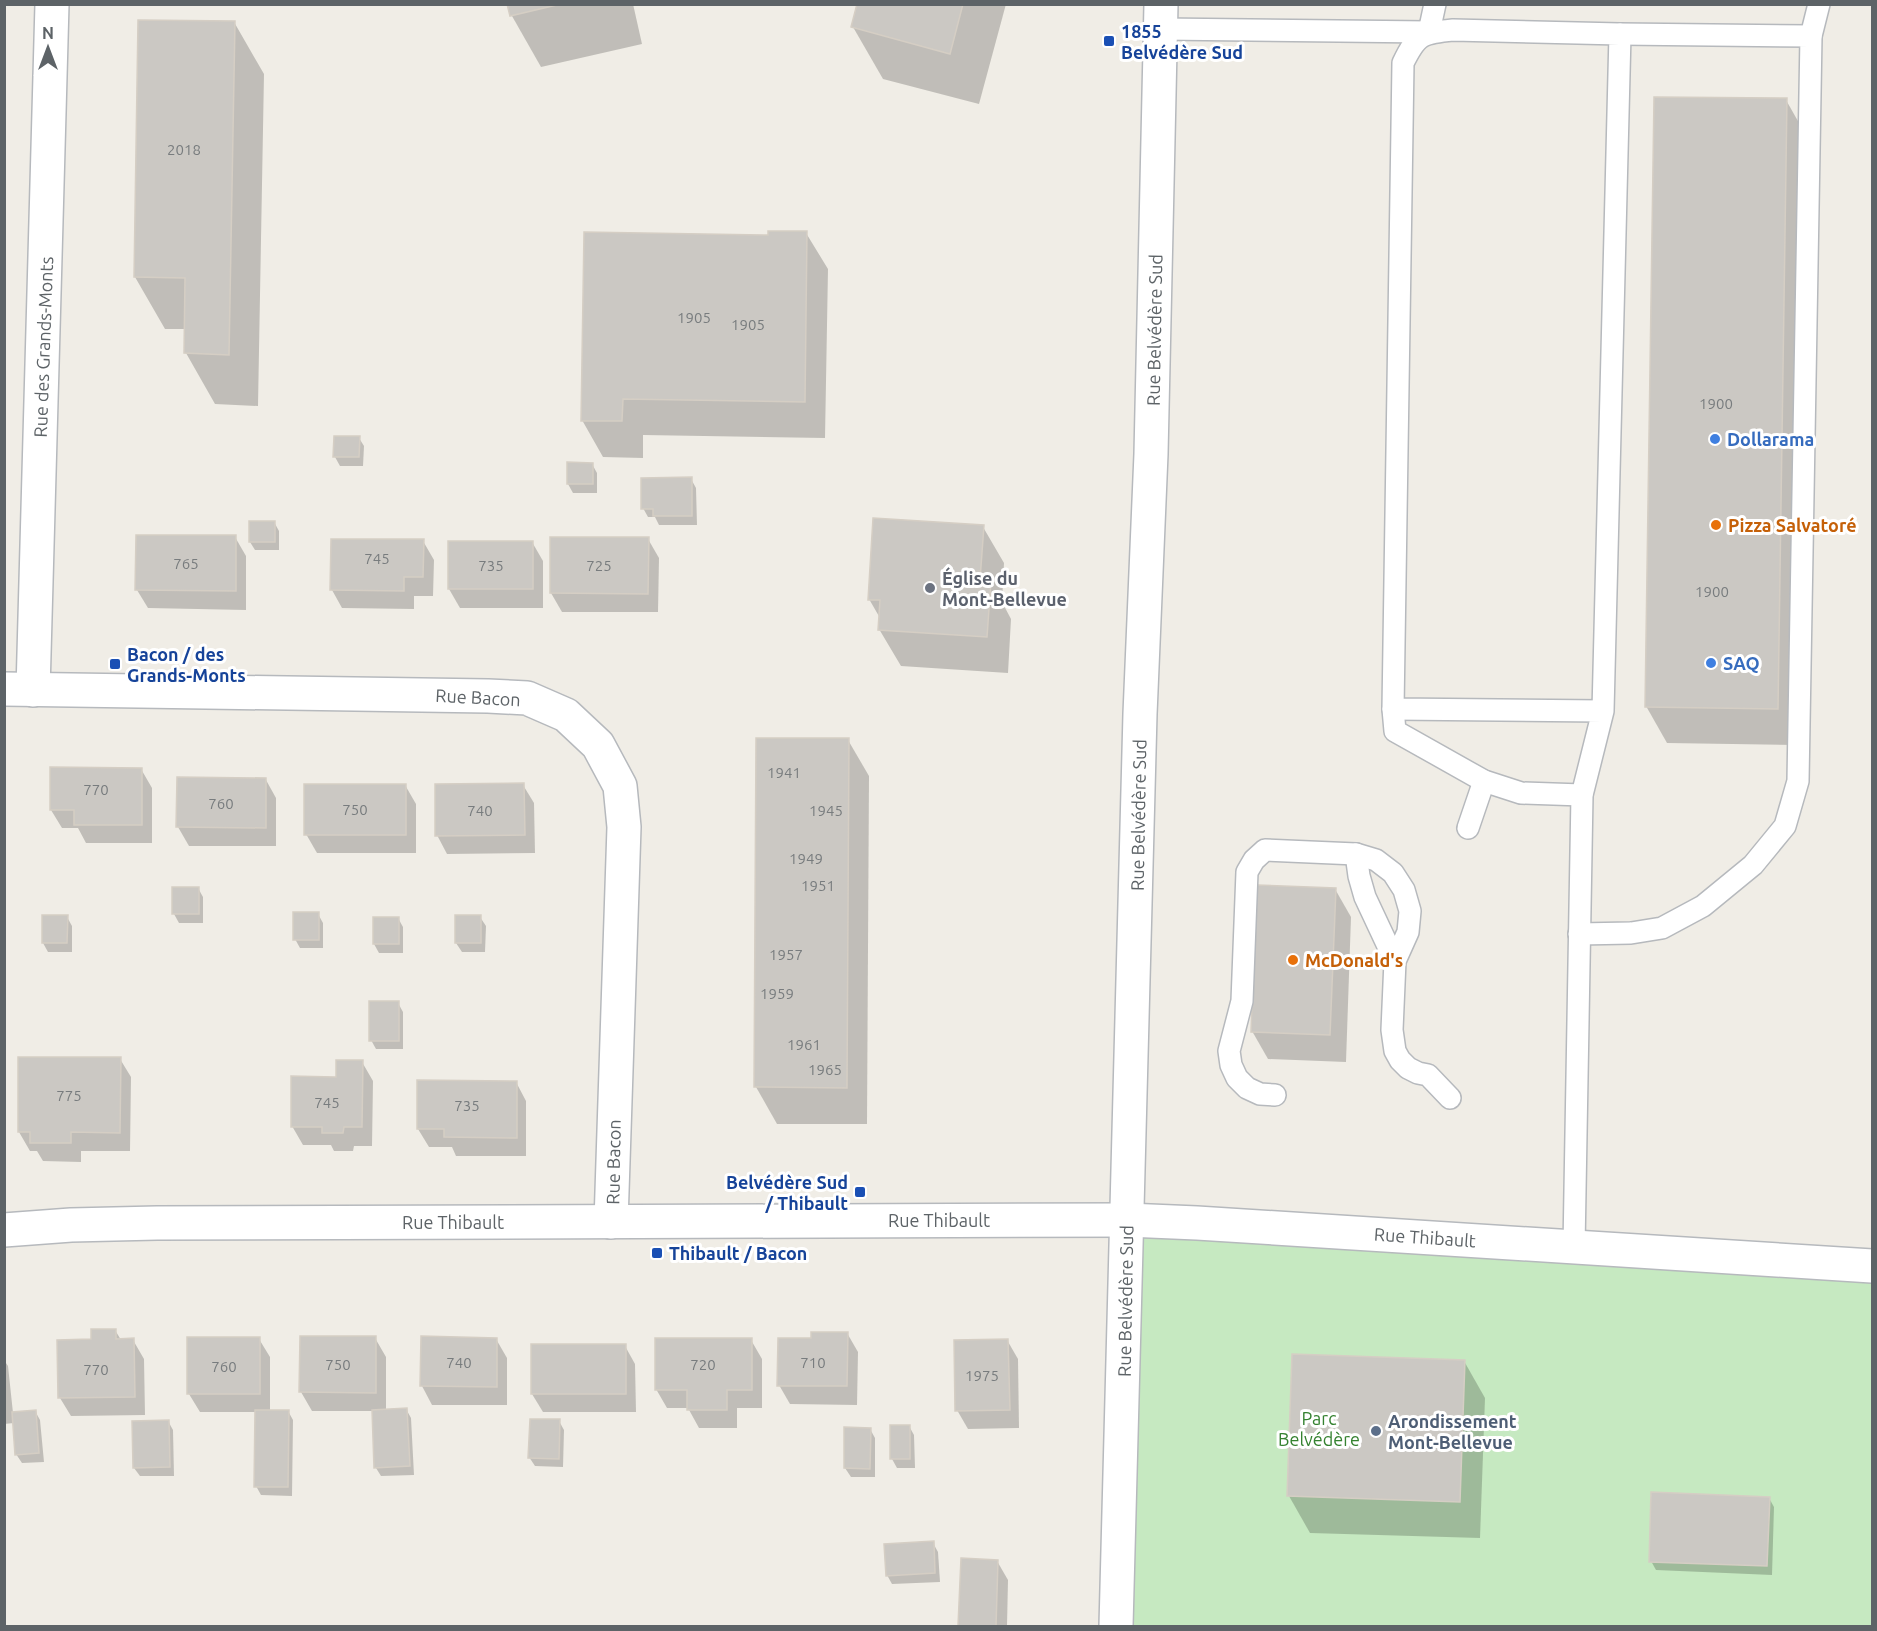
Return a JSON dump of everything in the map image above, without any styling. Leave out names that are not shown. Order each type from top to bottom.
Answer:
[{"type":"street","name":"Rue des Grands-Monts","points":[[19,689],[52,4]]},
{"type":"street","name":"Rue Belvédère Sud","points":[[1116,1626],[1140,714],[1151,454],[1161,17]]},
{"type":"street","name":"Rue Bacon","points":[[19,689],[488,696],[527,699],[566,715],[598,745],[620,786],[624,827],[612,1222]]},
{"type":"street","name":"Rue Thibault","points":[[4,1230],[71,1225],[157,1223],[1127,1220],[1872,1266]]},
{"type":"lane","points":[[1435,4],[1429,32],[1413,43],[1404,63],[1393,709],[1395,731],[1484,781],[1521,793],[1582,795]]},
{"type":"lane","points":[[1580,934],[1631,933],[1662,928],[1703,906],[1753,865],[1785,826],[1798,781],[1812,36],[1819,4]]},
{"type":"lane","points":[[1161,17],[1429,32],[1453,30],[1812,36]]},
{"type":"lane","points":[[1574,1247],[1582,795],[1603,711],[1620,34]]},
{"type":"lane","points":[[1393,709],[1603,711]]},
{"type":"lane","points":[[1468,828],[1484,781]]},
{"type":"lane","points":[[1275,1095],[1260,1094],[1247,1088],[1237,1078],[1231,1065],[1229,1051],[1242,1001],[1247,872],[1254,860],[1265,850],[1356,854],[1376,860],[1393,873],[1404,890],[1410,911],[1408,932],[1395,961],[1392,1041],[1395,1052],[1408,1068],[1428,1075],[1450,1098]]},
{"type":"lane","points":[[1356,854],[1365,897],[1395,961]]},
{"type":"green space","name":"Parc Belvédère","points":[[1127,1220],[1872,1266],[1872,1626],[1116,1626]]},
{"type":"building","points":[[507,4],[561,4],[510,16]]},
{"type":"building","points":[[857,4],[963,4],[950,54],[851,27]]},
{"type":"building","points":[[138,20],[235,21],[229,355],[184,353],[185,278],[134,277]]},
{"type":"building","points":[[1654,97],[1787,98],[1778,709],[1645,707]]},
{"type":"building","points":[[768,231],[807,231],[805,402],[623,399],[622,421],[581,421],[584,232],[768,235]]},
{"type":"building","points":[[334,436],[360,436],[359,457],[333,457]]},
{"type":"building","points":[[567,462],[593,463],[593,484],[567,484]]},
{"type":"building","points":[[692,477],[692,516],[653,516],[653,509],[641,509],[641,478]]},
{"type":"building","points":[[873,518],[984,525],[980,580],[991,581],[987,637],[878,630],[880,600],[868,600]]},
{"type":"building","points":[[249,521],[275,521],[275,542],[249,542]]},
{"type":"building","points":[[136,535],[236,535],[236,591],[135,590]]},
{"type":"building","points":[[550,537],[649,537],[648,594],[550,593]]},
{"type":"building","points":[[331,539],[424,539],[423,577],[404,577],[404,591],[330,590]]},
{"type":"building","points":[[448,541],[533,541],[533,589],[448,589]]},
{"type":"building","points":[[756,738],[849,738],[847,1088],[754,1087]]},
{"type":"building","points":[[50,767],[142,768],[142,825],[74,825],[74,810],[50,810]]},
{"type":"building","points":[[177,777],[266,778],[266,828],[176,827]]},
{"type":"building","points":[[524,783],[525,835],[435,836],[435,784]]},
{"type":"building","points":[[304,784],[406,784],[406,835],[304,835]]},
{"type":"building","name":"McDonald's","points":[[1256,885],[1336,888],[1330,1035],[1251,1032]]},
{"type":"building","points":[[172,887],[199,887],[199,914],[172,914]]},
{"type":"building","points":[[293,912],[319,912],[319,940],[293,940]]},
{"type":"building","points":[[42,915],[68,915],[67,943],[42,943]]},
{"type":"building","points":[[455,915],[481,915],[481,943],[455,943]]},
{"type":"building","points":[[373,917],[399,917],[399,944],[373,944]]},
{"type":"building","points":[[369,1001],[399,1001],[399,1041],[369,1041]]},
{"type":"building","points":[[18,1057],[121,1057],[120,1133],[71,1132],[71,1143],[30,1143],[30,1132],[18,1132]]},
{"type":"building","points":[[336,1060],[363,1060],[362,1127],[344,1127],[343,1133],[322,1133],[322,1127],[291,1127],[291,1076],[336,1077]]},
{"type":"building","points":[[417,1080],[517,1081],[517,1138],[444,1137],[444,1129],[417,1129]]},
{"type":"building","points":[[91,1329],[116,1329],[116,1339],[134,1338],[135,1397],[58,1398],[57,1340],[91,1339]]},
{"type":"building","points":[[811,1332],[848,1332],[847,1386],[777,1386],[778,1338],[811,1338]]},
{"type":"building","points":[[300,1336],[376,1336],[376,1393],[299,1392]]},
{"type":"building","points":[[421,1336],[497,1338],[497,1387],[420,1386]]},
{"type":"building","points":[[187,1337],[260,1337],[260,1394],[187,1394]]},
{"type":"building","points":[[655,1338],[752,1338],[752,1390],[727,1390],[727,1410],[687,1410],[687,1390],[655,1390]]},
{"type":"building","points":[[1008,1339],[1010,1410],[955,1411],[954,1340]]},
{"type":"building","points":[[531,1344],[626,1344],[626,1394],[531,1394]]},
{"type":"building","name":"Arondissement Mont-Bellevue","points":[[1292,1354],[1465,1360],[1460,1502],[1287,1496]]},
{"type":"building","points":[[407,1408],[410,1466],[374,1468],[372,1410]]},
{"type":"building","points":[[36,1410],[39,1453],[15,1455],[12,1412]]},
{"type":"building","points":[[255,1410],[289,1410],[288,1487],[254,1487]]},
{"type":"building","points":[[530,1419],[560,1419],[559,1459],[528,1458]]},
{"type":"building","points":[[169,1420],[170,1467],[133,1468],[132,1421]]},
{"type":"building","points":[[890,1425],[910,1425],[910,1459],[890,1459]]},
{"type":"building","points":[[844,1427],[871,1428],[870,1469],[844,1468]]},
{"type":"building","points":[[1651,1492],[1770,1497],[1767,1566],[1649,1562]]},
{"type":"building","points":[[934,1541],[935,1573],[886,1576],[884,1544]]},
{"type":"building","points":[[961,1558],[998,1560],[996,1626],[958,1626]]},
{"type":"place","name":"1855 Belvédère Sud","points":[[1109,41]]},
{"type":"place","name":"Dollarama","points":[[1715,439]]},
{"type":"place","name":"Pizza Salvatoré","points":[[1716,525]]},
{"type":"place","name":"Église du Mont-Bellevue","points":[[930,588]]},
{"type":"place","name":"SAQ","points":[[1711,663]]},
{"type":"place","name":"Bacon / des Grands-Monts","points":[[115,664]]},
{"type":"place","name":"McDonald's","points":[[1293,960]]},
{"type":"place","name":"Belvédère Sud / Thibault","points":[[860,1192]]},
{"type":"place","name":"Thibault / Bacon","points":[[657,1253]]},
{"type":"place","name":"Arondissement Mont-Bellevue","points":[[1376,1431]]}]
